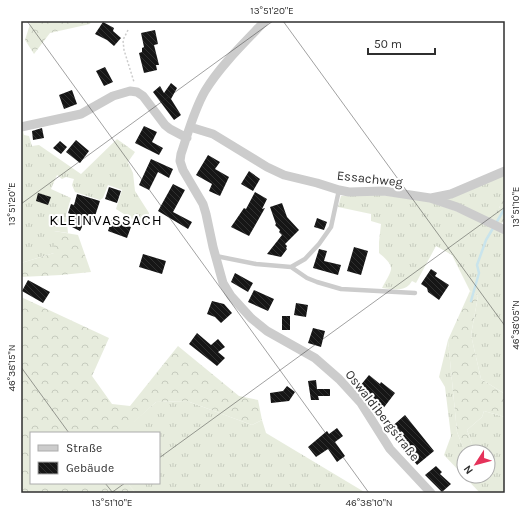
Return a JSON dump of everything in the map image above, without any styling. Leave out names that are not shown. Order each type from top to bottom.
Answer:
[{"type":"street","name":"Oswaldibergstraße","points":[[265,21],[209,85],[196,110],[181,154],[180,161],[183,170],[203,204],[223,283],[239,306],[267,331],[315,358],[339,379],[361,403],[390,449],[431,493]]},
{"type":"street","points":[[21,127],[81,114],[113,96],[130,91],[137,92],[143,96],[165,125],[187,138]]},
{"type":"street","name":"Essachweg","points":[[190,127],[213,134],[267,167],[284,175],[349,192],[384,191],[430,198],[457,207],[505,230]]},
{"type":"street","points":[[430,198],[451,194],[505,171]]},
{"type":"lane","points":[[291,267],[305,258],[319,244],[331,227],[339,190]]},
{"type":"lane","points":[[216,256],[256,264],[291,267],[307,278],[341,289],[415,293]]},
{"type":"path","points":[[128,30],[123,40],[124,50],[137,92]]},
{"type":"green space","points":[[31,21],[91,21],[90,24],[50,33],[34,54],[25,40]]},
{"type":"green space","points":[[21,130],[23,130],[24,135],[29,136],[32,146],[39,145],[81,174],[117,139],[135,152],[128,162],[133,173],[135,191],[149,213],[146,228],[116,209],[122,190],[108,185],[103,198],[100,200],[75,192],[72,185],[74,179],[66,177],[62,179],[57,175],[51,189],[71,198],[66,215],[68,233],[54,231],[54,253],[21,263]]},
{"type":"green space","points":[[505,174],[505,191],[503,192],[496,223],[441,198]]},
{"type":"green space","points":[[505,191],[505,219],[501,225],[496,223],[493,215],[500,207],[498,204],[503,192]]},
{"type":"green space","points":[[365,193],[424,200],[470,216],[505,232],[505,394],[481,379],[471,335],[478,296],[470,291],[452,255],[436,246],[416,283],[412,281],[409,285],[402,289],[382,288],[391,269],[385,258],[379,253],[381,224],[371,221],[371,214],[338,207],[341,196]]},
{"type":"green space","points":[[54,231],[78,235],[91,272],[21,277],[21,263],[54,253]]},
{"type":"green space","points":[[470,291],[478,296],[471,335],[481,379],[505,394],[505,417],[484,411],[482,417],[467,430],[472,444],[462,444],[457,432],[448,340]]},
{"type":"green space","points":[[21,297],[109,338],[92,376],[112,404],[130,406],[178,346],[239,396],[258,400],[262,420],[252,425],[187,401],[156,402],[123,432],[30,432],[30,484],[128,484],[136,493],[21,493]]},
{"type":"green space","points":[[448,340],[457,432],[462,444],[456,444],[456,468],[444,455],[451,436],[445,387],[439,377]]},
{"type":"green space","points":[[187,401],[252,425],[262,420],[266,433],[366,493],[136,493],[128,484],[160,484],[160,432],[122,432],[156,402]]},
{"type":"green space","points":[[484,411],[505,417],[505,493],[480,493],[471,484],[496,484],[496,444],[472,444],[467,430],[482,417]]},
{"type":"building","points":[[103,22],[114,28],[113,31],[121,38],[114,46],[107,40],[95,34]]},
{"type":"building","points":[[155,30],[158,44],[154,45],[159,65],[156,65],[157,70],[144,73],[139,53],[142,52],[142,48],[144,47],[141,33]]},
{"type":"building","points":[[105,67],[113,82],[104,86],[96,71]]},
{"type":"building","points":[[171,83],[177,88],[171,99],[181,115],[174,120],[153,92],[160,86],[164,93]]},
{"type":"building","points":[[72,90],[77,104],[64,109],[59,95]]},
{"type":"building","points":[[144,126],[157,132],[152,142],[163,148],[159,155],[135,143]]},
{"type":"building","points":[[42,128],[44,138],[33,140],[32,131]]},
{"type":"building","points":[[76,140],[89,151],[80,163],[66,152]]},
{"type":"building","points":[[60,141],[67,147],[61,154],[53,148]]},
{"type":"building","points":[[208,155],[220,162],[215,169],[229,177],[220,196],[209,191],[212,184],[196,175]]},
{"type":"building","points":[[151,159],[173,169],[169,178],[158,172],[149,190],[139,185]]},
{"type":"building","points":[[249,171],[260,179],[253,191],[241,184]]},
{"type":"building","points":[[173,184],[185,190],[173,212],[192,222],[188,229],[158,211]]},
{"type":"building","points":[[109,187],[121,191],[117,203],[105,199]]},
{"type":"building","points":[[255,192],[267,199],[262,209],[265,208],[249,236],[231,227],[244,208],[246,209]]},
{"type":"building","points":[[38,193],[51,197],[48,205],[36,201]]},
{"type":"building","points":[[77,194],[100,201],[93,222],[86,219],[80,231],[70,226],[75,216],[68,213],[71,204],[74,205]]},
{"type":"building","points":[[282,203],[287,217],[299,230],[285,244],[287,249],[281,257],[267,254],[282,235],[279,232],[280,230],[275,225],[276,224],[270,207]]},
{"type":"building","points":[[317,218],[327,222],[324,230],[314,227]]},
{"type":"building","points":[[112,219],[131,227],[127,238],[108,231]]},
{"type":"building","points":[[354,247],[368,251],[361,275],[347,271]]},
{"type":"building","points":[[319,249],[327,251],[324,261],[341,265],[338,275],[313,268]]},
{"type":"building","points":[[143,254],[166,261],[162,274],[139,267]]},
{"type":"building","points":[[431,269],[437,273],[435,276],[449,285],[439,300],[428,292],[427,288],[421,284]]},
{"type":"building","points":[[235,273],[253,283],[248,292],[231,282]]},
{"type":"building","points":[[28,280],[50,292],[43,303],[22,291]]},
{"type":"building","points":[[254,290],[274,299],[268,311],[248,302]]},
{"type":"building","points":[[212,301],[224,304],[232,313],[221,323],[215,317],[207,314]]},
{"type":"building","points":[[296,303],[308,305],[306,317],[294,315]]},
{"type":"building","points":[[282,316],[290,316],[290,330],[282,330]]},
{"type":"building","points":[[313,328],[325,331],[321,347],[308,343]]},
{"type":"building","points":[[197,333],[211,345],[218,339],[225,347],[218,352],[225,358],[217,366],[189,344]]},
{"type":"building","points":[[369,375],[395,393],[382,410],[365,396],[368,392],[360,386]]},
{"type":"building","points":[[316,380],[317,389],[330,389],[330,396],[318,396],[319,400],[311,400],[308,381]]},
{"type":"building","points":[[287,386],[295,392],[289,401],[271,403],[270,393],[283,391]]},
{"type":"building","points":[[405,415],[434,451],[417,465],[389,429]]},
{"type":"building","points":[[337,428],[343,436],[335,442],[345,456],[337,462],[328,449],[316,457],[308,447],[327,431],[329,434]]},
{"type":"building","points":[[436,466],[442,472],[440,474],[451,484],[442,492],[425,475]]},
{"type":"waterway","points":[[471,301],[479,273],[477,265],[486,240],[505,208]]},
{"type":"district","name":"KLEINVASSACH","points":[[106,220]]}]
